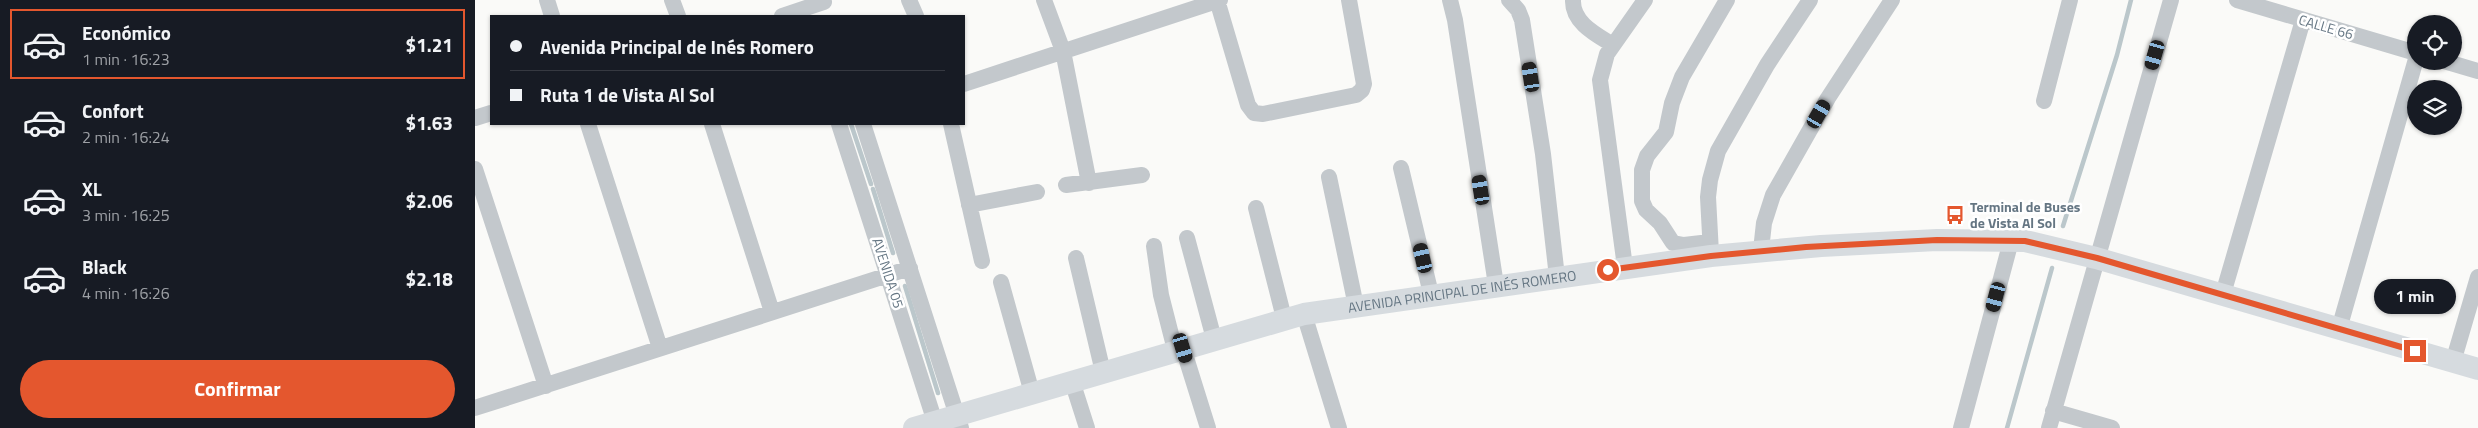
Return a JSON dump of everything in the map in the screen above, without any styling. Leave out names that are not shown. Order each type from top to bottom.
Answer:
[{"type":"street","points":[[547,0],[553,15]]},
{"type":"street","points":[[672,0],[678,15]]},
{"type":"street","points":[[909,0],[916,15]]},
{"type":"street","points":[[1044,0],[1063,51],[1089,183]]},
{"type":"street","points":[[965,84],[1218,0],[1248,105],[1254,113],[1263,114],[1355,95],[1362,90],[1364,84],[1349,0]]},
{"type":"street","points":[[1450,0],[1455,20],[1496,285]]},
{"type":"street","points":[[1509,0],[1518,10],[1522,20],[1543,154],[1557,277]]},
{"type":"street","points":[[1573,0],[1574,10],[1581,21],[1613,45]]},
{"type":"street","points":[[1625,267],[1600,89],[1603,64],[1613,45],[1645,0]]},
{"type":"street","points":[[1727,0],[1682,77],[1672,103],[1666,132],[1647,156],[1642,170],[1642,201],[1646,210],[1660,223],[1673,243],[1684,246],[1710,249],[1709,180],[1718,151],[1767,65],[1810,0]]},
{"type":"street","points":[[1761,250],[1764,223],[1773,195],[1828,98],[1892,0]]},
{"type":"street","points":[[2043,101],[2070,0]]},
{"type":"street","points":[[2049,428],[2171,0]]},
{"type":"street","name":"CALLE 66","points":[[2237,0],[2407,50]]},
{"type":"street","points":[[785,15],[801,9],[825,6]]},
{"type":"street","points":[[2223,294],[2303,20]]},
{"type":"street","points":[[2462,66],[2478,71]]},
{"type":"street","points":[[2339,329],[2413,70]]},
{"type":"street","points":[[475,118],[490,113]]},
{"type":"street","points":[[587,125],[660,348]]},
{"type":"street","points":[[712,125],[772,312]]},
{"type":"street","name":"AVENIDA 05","points":[[839,125],[888,274],[925,425]]},
{"type":"street","name":"AVENIDA 05","points":[[863,125],[959,422]]},
{"type":"street","points":[[951,125],[982,261]]},
{"type":"street","points":[[1401,168],[1431,294]]},
{"type":"street","points":[[475,170],[546,386]]},
{"type":"street","points":[[1066,185],[1142,175]]},
{"type":"street","points":[[1329,177],[1356,306]]},
{"type":"street","points":[[969,205],[1037,192]]},
{"type":"street","points":[[1256,208],[1294,316],[1339,428]]},
{"type":"street","points":[[1187,238],[1214,339]]},
{"type":"street","name":"AVENIDA PRINCIPAL DE INÉS ROMERO","points":[[925,425],[959,422],[1032,393],[1294,316],[1431,294],[1625,267],[1710,249],[1761,250],[1937,240],[2018,241],[2097,258],[2478,369]]},
{"type":"street","points":[[1961,428],[2018,241]]},
{"type":"street","points":[[1154,246],[1161,295],[1208,428]]},
{"type":"street","points":[[1076,258],[1103,372]]},
{"type":"street","points":[[475,408],[910,268]]},
{"type":"street","points":[[2453,362],[2478,277]]},
{"type":"street","points":[[1001,282],[1032,393]]},
{"type":"street","points":[[1072,381],[1087,428]]},
{"type":"street","points":[[2053,411],[2112,428]]},
{"type":"waterway","points":[[2063,226],[2117,55],[2131,0]]},
{"type":"waterway","points":[[851,125],[871,184]]},
{"type":"waterway","points":[[873,189],[893,253]]},
{"type":"waterway","points":[[2007,428],[2052,268]]},
{"type":"waterway","points":[[905,286],[938,393]]},
{"type":"place","name":"Terminal de Buses de Vista Al Sol","points":[[1955,215]]},
{"type":"route","points":[[1608,270],[1761,250],[1937,240],[2025,241],[2097,258],[2415,351]]}]
